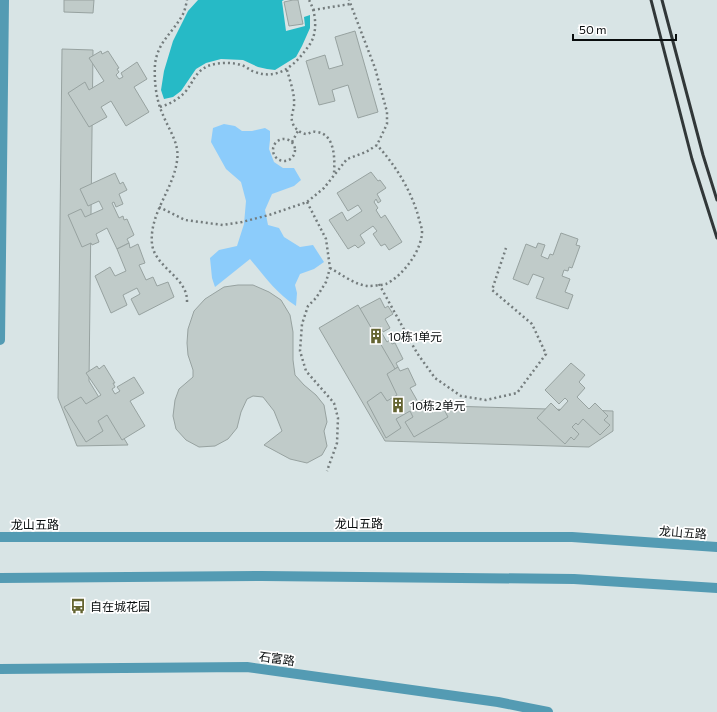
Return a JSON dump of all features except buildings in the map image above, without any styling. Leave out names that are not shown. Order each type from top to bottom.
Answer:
[{"type":"street","points":[[0,340],[4,0]]},
{"type":"street","name":"龙山五路","points":[[0,537],[572,537],[717,547]]},
{"type":"street","points":[[0,578],[262,576],[574,579],[717,588]]},
{"type":"street","name":"石富路","points":[[0,669],[248,667],[498,702],[548,712]]},
{"type":"path","points":[[187,0],[183,14],[164,39],[155,63],[156,90],[160,107],[175,139],[178,159],[174,176],[159,207],[152,236],[153,247],[159,261],[171,271],[181,283],[187,296],[187,302]]},
{"type":"path","points":[[160,107],[169,104],[180,97],[187,90],[192,80],[199,72],[209,66],[220,63],[232,64],[244,66],[255,72],[268,75],[287,70],[302,55],[313,39],[316,23],[309,0]]},
{"type":"path","points":[[159,207],[185,220],[222,225],[242,222],[269,215],[306,202],[324,188],[347,159],[366,152],[377,145],[387,124],[387,112],[375,68],[350,2],[313,10]]},
{"type":"path","points":[[287,70],[294,99],[291,118],[293,124],[298,131],[307,134],[315,131],[321,133],[329,139],[335,160],[334,174]]},
{"type":"path","points":[[292,142],[298,131]]},
{"type":"path","points":[[281,139],[292,142],[295,148],[294,156],[288,161],[284,162],[277,159],[273,153],[273,146],[275,143],[281,139]]},
{"type":"path","points":[[330,268],[352,281],[367,286],[386,284],[401,273],[414,257],[421,240],[422,230],[416,208],[402,178],[391,160],[377,145]]},
{"type":"path","points":[[306,202],[326,239],[330,268],[326,282],[316,298],[308,306],[302,324],[300,352],[306,372],[334,403],[338,418],[337,443],[327,471]]},
{"type":"path","points":[[379,284],[417,353],[434,378],[461,396],[486,400],[517,392],[546,354],[532,324],[492,290],[506,248]]},
{"type":"shaded area","points":[[198,0],[284,0],[282,1],[286,31],[305,26],[304,17],[310,15],[310,28],[296,57],[275,70],[258,67],[243,60],[221,59],[206,63],[196,69],[181,91],[173,97],[164,99],[161,90],[164,71],[173,41],[188,11]]},
{"type":"shaded area","points":[[224,124],[235,126],[242,131],[252,131],[265,128],[270,131],[269,149],[274,162],[283,168],[294,168],[301,180],[294,186],[272,194],[265,210],[268,225],[279,228],[284,237],[300,247],[313,245],[324,262],[314,269],[300,274],[295,285],[297,293],[296,306],[276,290],[250,259],[215,287],[212,278],[210,258],[219,250],[237,246],[244,224],[246,201],[241,182],[226,169],[211,142],[213,128]]},
{"type":"railway","points":[[651,0],[692,159],[717,238]]},
{"type":"railway","points":[[662,0],[703,155],[717,200]]},
{"type":"place","name":"10栋1单元","points":[[376,336]]},
{"type":"place","name":"10栋2单元","points":[[398,405]]},
{"type":"place","name":"自在城花园","points":[[78,606]]}]
